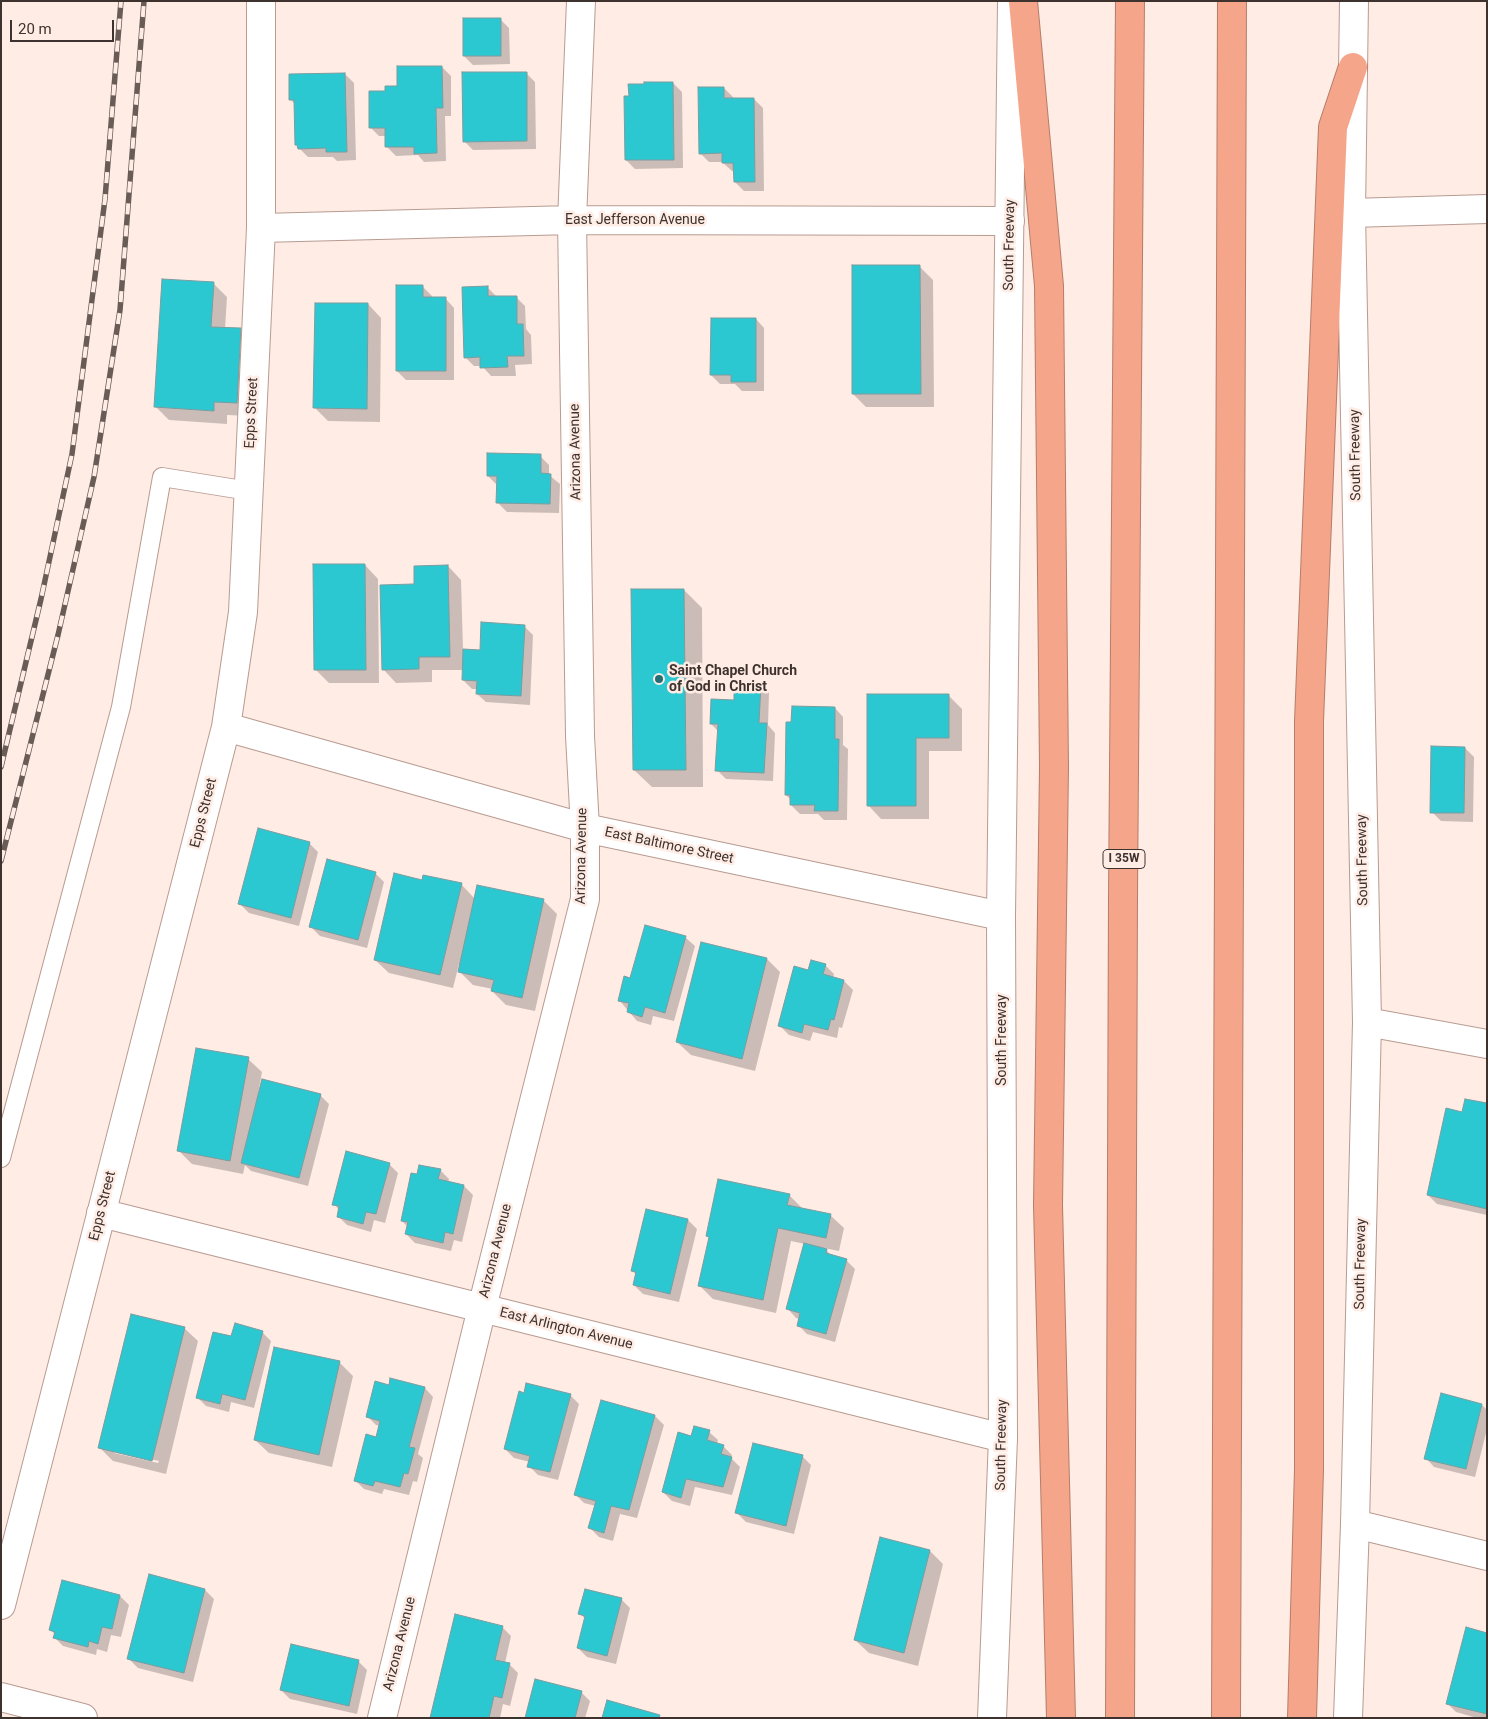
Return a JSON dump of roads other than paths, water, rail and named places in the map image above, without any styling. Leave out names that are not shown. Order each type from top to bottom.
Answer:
[{"type":"highway","points":[[1023,1],[1049,286],[1054,767],[1048,1205],[1061,1718]]},
{"type":"highway","name":"I 35W","points":[[1120,1718],[1123,898],[1130,1]]},
{"type":"highway","points":[[1226,1718],[1232,1]]},
{"type":"highway","points":[[1302,1718],[1309,1469],[1309,721],[1333,127],[1353,67]]},
{"type":"street","name":"Epps Street","points":[[1,1605],[226,727],[243,612],[249,490],[261,228],[261,1]]},
{"type":"street","name":"Arizona Avenue","points":[[382,1718],[482,1308],[585,899],[585,828],[580,736],[572,220],[581,1]]},
{"type":"street","name":"South Freeway","points":[[992,1718],[1003,1438],[1001,916],[1012,1]]},
{"type":"street","name":"South Freeway","points":[[1348,1718],[1355,1524],[1366,1022],[1352,213],[1354,1]]},
{"type":"street","points":[[1352,213],[1487,209]]},
{"type":"street","name":"East Jefferson Avenue","points":[[261,228],[572,220],[1010,221]]},
{"type":"street","name":"East Baltimore Street","points":[[226,727],[585,828],[1001,916]]},
{"type":"street","points":[[1366,1022],[1487,1044]]},
{"type":"street","name":"East Arlington Avenue","points":[[101,1213],[1003,1438]]},
{"type":"street","points":[[1355,1524],[1487,1556]]},
{"type":"street","points":[[1,1697],[82,1718]]},
{"type":"lane","points":[[1,1158],[122,707],[162,477],[249,490]]},
{"type":"railway","points":[[1,767],[41,599],[72,454],[105,199],[121,1]]},
{"type":"railway","points":[[1,861],[58,635],[94,477],[120,310],[144,1]]},
{"type":"place","name":"Saint Chapel Church of God in Christ","points":[[659,679]]}]
